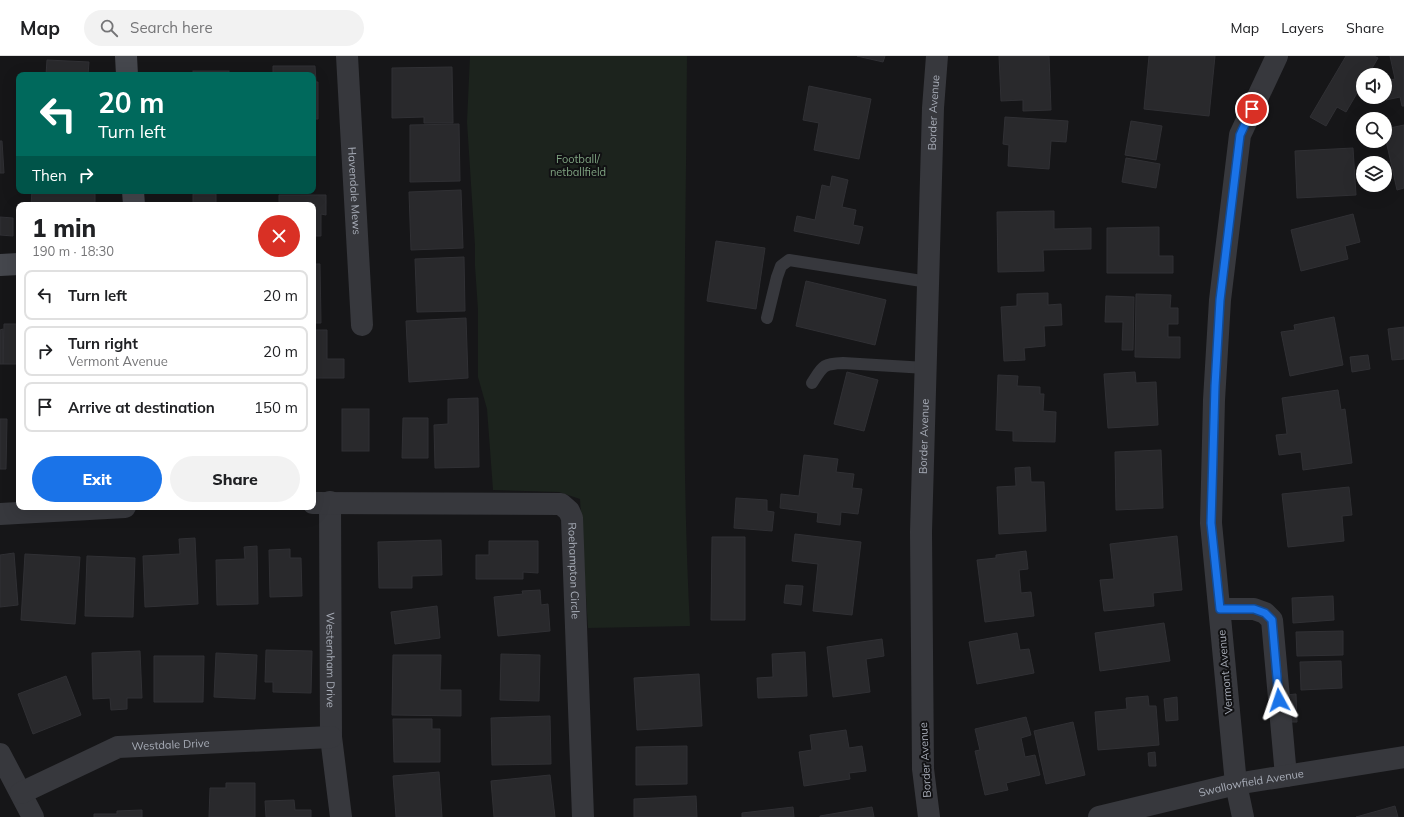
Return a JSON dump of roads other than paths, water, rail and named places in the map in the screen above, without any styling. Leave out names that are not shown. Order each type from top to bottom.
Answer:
[{"type":"street","points":[[126,56],[127,72]]},
{"type":"street","name":"Havendale Mews","points":[[347,56],[362,325]]},
{"type":"street","name":"Border Avenue","points":[[929,817],[923,769],[921,532],[933,108],[937,56]]},
{"type":"street","name":"Vermont Avenue","points":[[1243,817],[1236,784],[1211,523],[1214,400],[1220,300],[1240,135],[1277,56]]},
{"type":"street","points":[[0,265],[16,264]]},
{"type":"street","name":"Westernham Drive","points":[[321,502],[331,737],[341,817]]},
{"type":"street","name":"Roehampton Circle","points":[[321,502],[561,504],[569,511],[572,518],[583,817]]},
{"type":"street","points":[[0,514],[71,510]]},
{"type":"street","points":[[1220,609],[1254,609],[1265,613],[1272,620],[1286,776]]},
{"type":"street","name":"Westdale Drive","points":[[21,793],[118,747],[331,737]]},
{"type":"street","points":[[0,754],[33,817]]},
{"type":"street","name":"Swallowfield Avenue","points":[[1099,817],[1236,784],[1404,757]]},
{"type":"lane","points":[[767,318],[781,266],[789,260],[928,282]]},
{"type":"lane","points":[[812,383],[824,366],[830,364],[843,363],[926,368]]},
{"type":"park label","name":"Football/ netballfield","points":[[578,165]]}]
